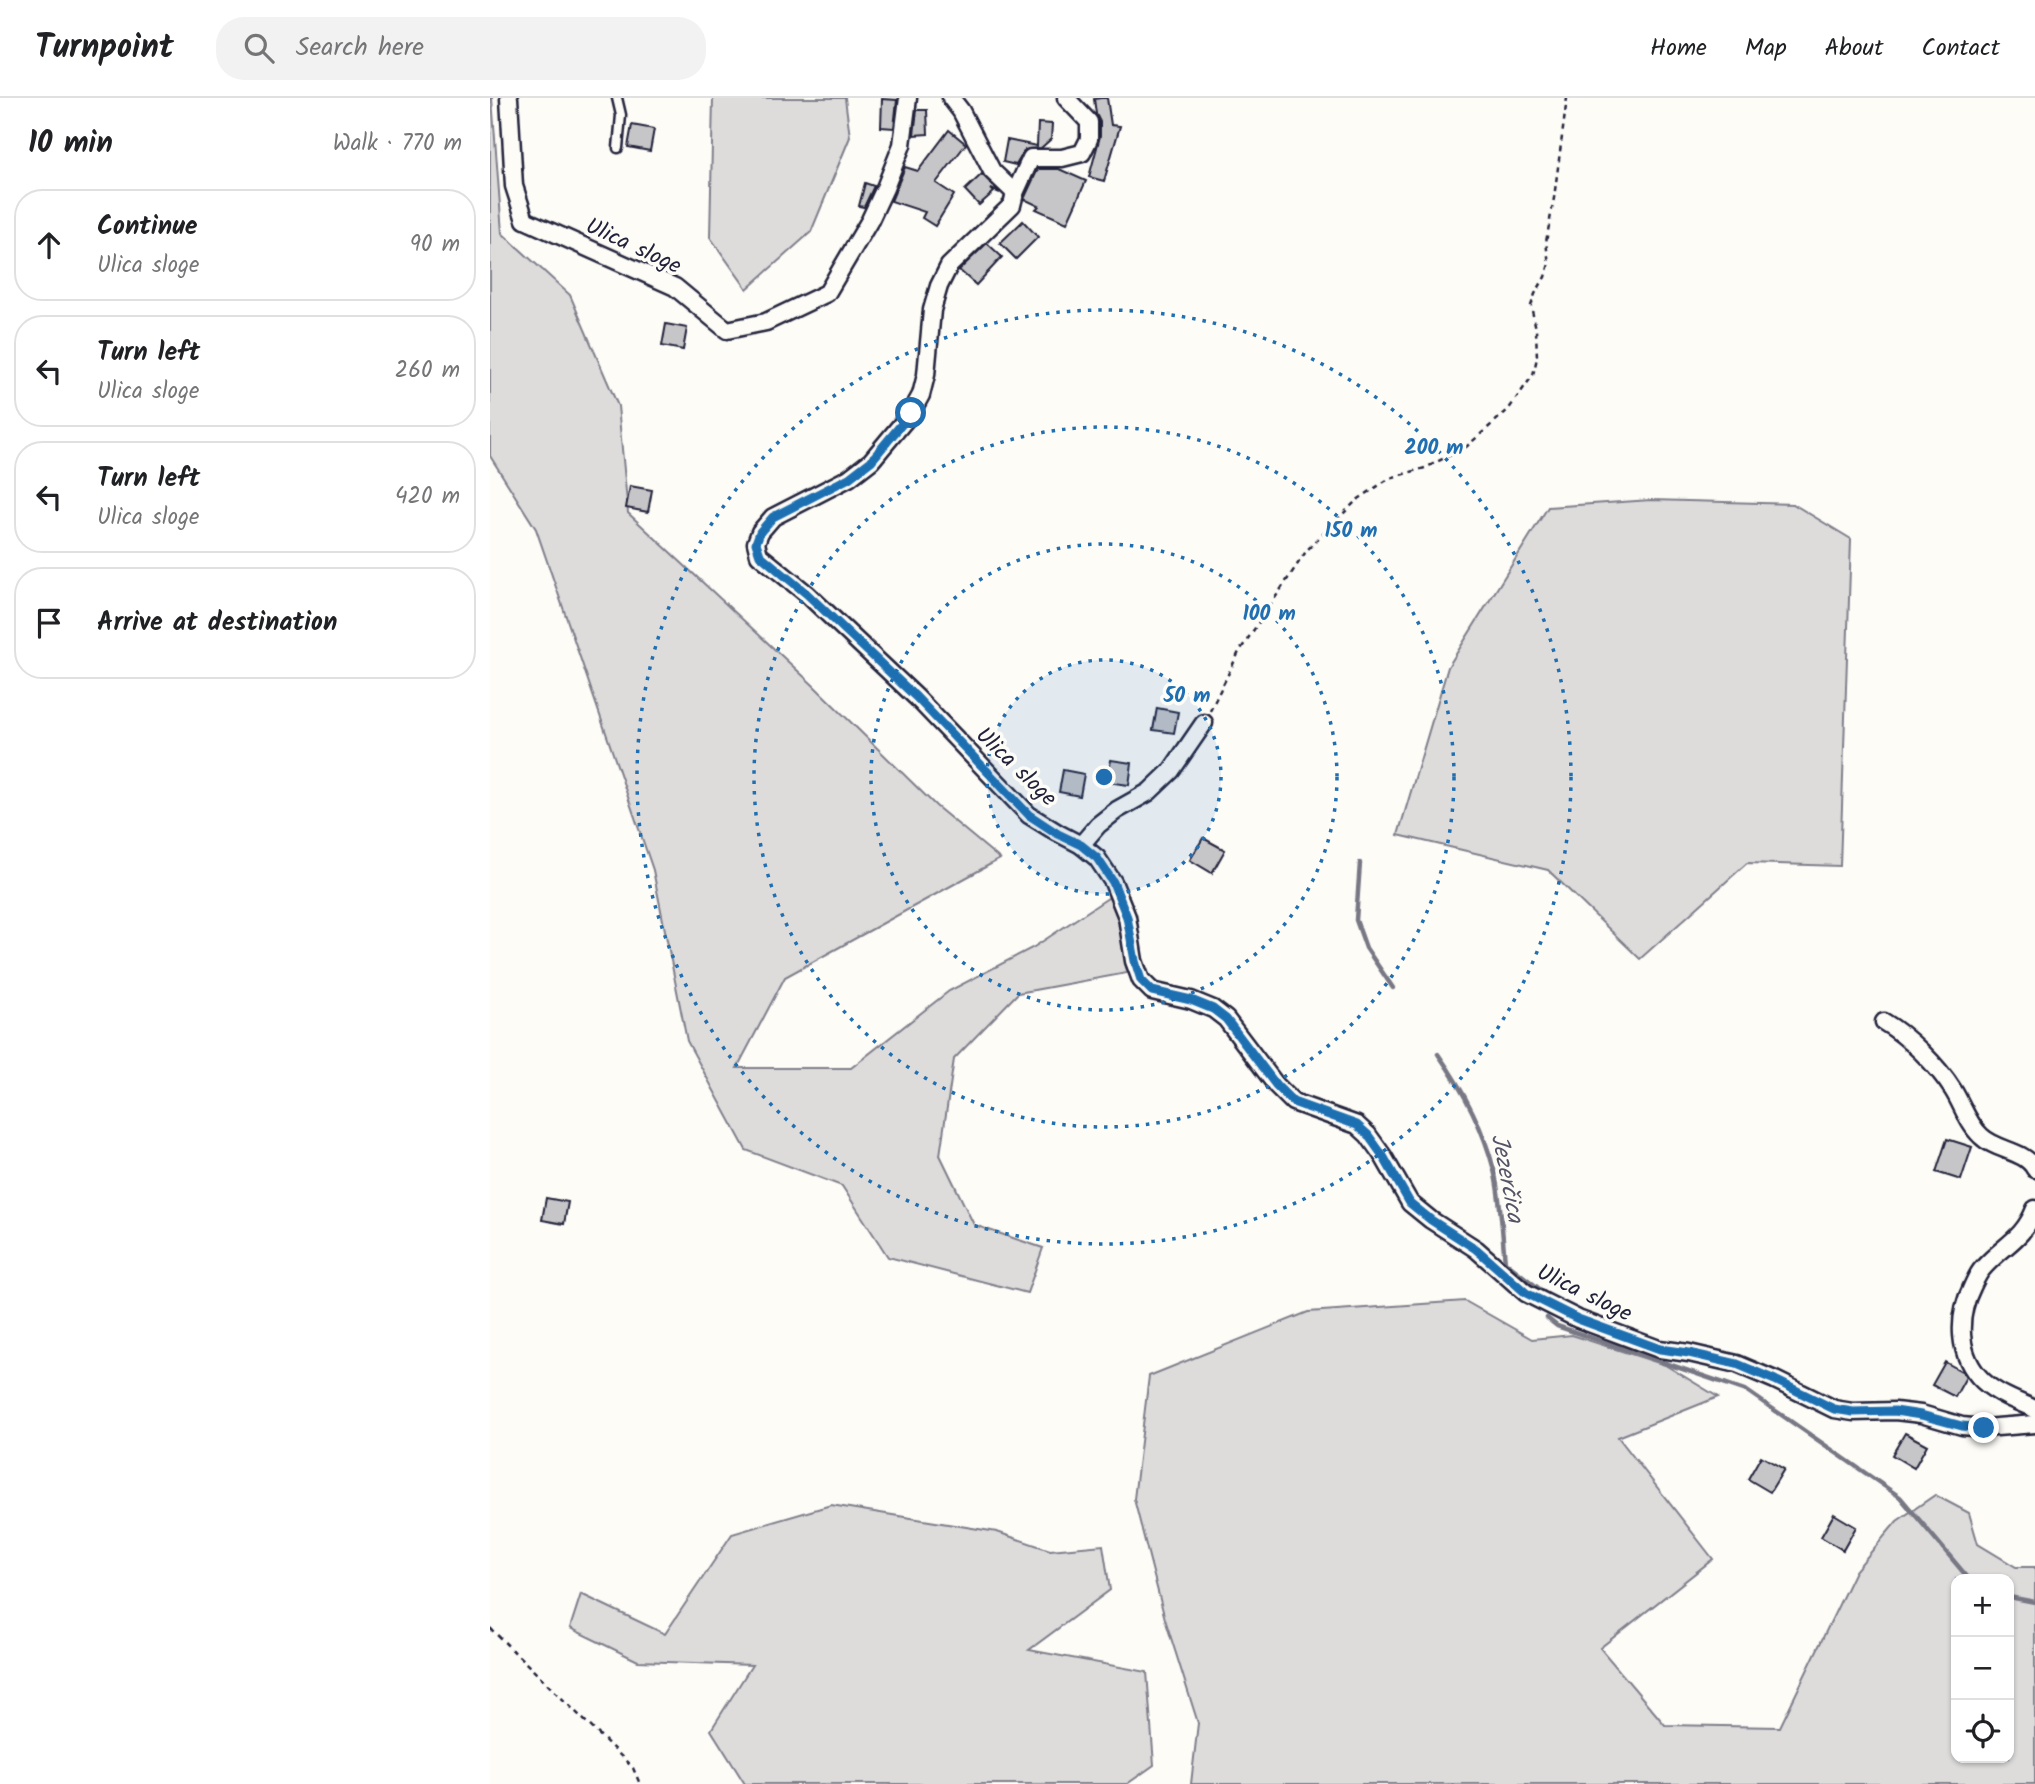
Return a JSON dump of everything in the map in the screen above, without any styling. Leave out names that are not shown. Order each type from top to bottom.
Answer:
[{"type":"street","name":"Ulica sloge","points":[[509,98],[513,186],[525,220],[675,287],[727,330],[766,322],[827,293],[870,220],[885,188],[902,145],[908,98]]},
{"type":"street","points":[[951,98],[961,111],[992,171],[1015,193],[1031,158],[1062,158],[1082,153],[1089,139],[1089,122],[1066,98]]},
{"type":"street","name":"Ulica sloge","points":[[1015,193],[1012,205],[949,266],[939,286],[932,310],[926,375],[921,395],[911,413],[871,461],[849,478],[773,517],[760,532],[756,543],[760,555],[807,594],[916,697],[1029,815],[1081,845],[1097,858],[1113,882],[1127,917],[1141,980],[1152,991],[1191,1000],[1213,1009],[1226,1019],[1276,1085],[1293,1102],[1357,1125],[1383,1156],[1410,1203],[1476,1249],[1526,1293],[1578,1319],[1660,1349],[1737,1364],[1834,1409],[1853,1412],[1895,1411],[1962,1426],[1984,1428],[2035,1424]]},
{"type":"street","points":[[1081,845],[1098,825],[1117,810],[1149,792],[1171,771],[1204,723]]},
{"type":"street","points":[[1884,1022],[1900,1031],[1941,1073],[1980,1136],[2030,1161],[2035,1169]]},
{"type":"street","points":[[2035,1209],[2030,1222],[2019,1237],[1981,1270],[1966,1299],[1961,1326],[1963,1348],[1984,1382],[2035,1409]]},
{"type":"lane","points":[[617,98],[621,115],[618,149]]},
{"type":"path","points":[[1204,723],[1239,652],[1307,550],[1357,500],[1390,478],[1425,468],[1466,447],[1508,410],[1533,375],[1537,358],[1536,329],[1531,306],[1549,264],[1546,242],[1567,98]]},
{"type":"path","points":[[490,1628],[632,1768],[640,1784]]},
{"type":"shaded area","points":[[490,98],[502,233],[570,295],[618,406],[628,513],[812,684],[936,806],[1000,859],[785,977],[737,1068],[851,1068],[949,991],[1034,947],[1123,888],[1127,973],[1018,993],[954,1059],[940,1155],[974,1225],[1043,1248],[1027,1293],[888,1257],[842,1186],[746,1150],[687,1041],[653,870],[536,529],[490,456]]},
{"type":"shaded area","points":[[713,98],[845,98],[850,137],[811,232],[747,289],[710,237]]},
{"type":"shaded area","points":[[1651,500],[1793,504],[1851,539],[1840,866],[1747,863],[1640,959],[1548,870],[1398,835],[1448,667],[1548,507]]},
{"type":"shaded area","points":[[1465,1301],[1532,1339],[1572,1335],[1665,1365],[1718,1397],[1618,1437],[1713,1559],[1600,1648],[1665,1725],[1780,1727],[1855,1571],[1897,1521],[1935,1495],[1969,1513],[1978,1544],[2016,1567],[2035,1567],[2035,1784],[1191,1784],[1198,1723],[1165,1619],[1134,1499],[1149,1376],[1308,1312]]},
{"type":"shaded area","points":[[831,1505],[997,1532],[1050,1550],[1103,1545],[1110,1590],[1029,1650],[1147,1672],[1154,1765],[1127,1784],[745,1784],[711,1730],[752,1665],[638,1661],[570,1628],[581,1594],[665,1634],[732,1534]]},
{"type":"building","points":[[1107,98],[1111,125],[1120,126],[1104,181],[1089,177],[1100,136],[1100,122],[1094,99]]},
{"type":"building","points":[[882,99],[897,100],[894,128],[881,127]]},
{"type":"building","points":[[917,110],[927,110],[928,134],[914,135]]},
{"type":"building","points":[[1038,123],[1052,124],[1051,139],[1041,148],[1025,150],[1016,165],[1003,162],[1007,140],[1037,146]]},
{"type":"building","points":[[632,125],[654,129],[650,151],[628,147]]},
{"type":"building","points":[[949,130],[966,144],[936,183],[954,195],[935,226],[922,218],[925,212],[891,201],[905,167],[918,171]]},
{"type":"building","points":[[1038,169],[1059,169],[1086,181],[1067,223],[1036,209],[1039,206],[1024,199]]},
{"type":"building","points":[[982,174],[1000,193],[991,189],[994,192],[979,205],[965,190]]},
{"type":"building","points":[[865,183],[874,186],[864,207],[859,206]]},
{"type":"building","points":[[1023,221],[1038,237],[1016,259],[1000,243]]},
{"type":"building","points":[[987,243],[1002,257],[976,285],[959,270]]},
{"type":"building","points":[[666,324],[687,328],[683,350],[662,346]]},
{"type":"building","points":[[630,486],[652,490],[648,512],[626,508]]},
{"type":"building","points":[[1157,708],[1178,712],[1174,733],[1153,730]]},
{"type":"building","points":[[1111,760],[1132,763],[1129,785],[1107,782]]},
{"type":"building","points":[[1063,770],[1084,774],[1080,796],[1059,792]]},
{"type":"building","points":[[1203,838],[1225,850],[1212,873],[1190,860]]},
{"type":"building","points":[[1947,1139],[1972,1147],[1961,1180],[1936,1172]]},
{"type":"building","points":[[546,1198],[568,1202],[564,1224],[542,1220]]},
{"type":"building","points":[[1945,1362],[1963,1372],[1966,1377],[1955,1397],[1932,1385]]},
{"type":"building","points":[[1905,1433],[1927,1445],[1914,1468],[1892,1455]]},
{"type":"building","points":[[1761,1456],[1784,1469],[1770,1492],[1748,1479]]},
{"type":"building","points":[[1834,1514],[1856,1527],[1843,1550],[1821,1537]]},
{"type":"waterway","name":"Jezerčica","points":[[1360,863],[1356,920],[1366,948],[1393,988]]},
{"type":"waterway","name":"Jezerčica","points":[[1438,1054],[1472,1110],[1490,1154],[1498,1193],[1505,1262],[1550,1297]]},
{"type":"waterway","points":[[1547,1318],[1557,1326],[1747,1391],[1900,1497],[1965,1574]]},
{"type":"waterway","points":[[2014,1598],[2035,1602]]},
{"type":"route","points":[[911,413],[871,461],[849,478],[773,517],[760,532],[756,543],[760,555],[807,594],[916,697],[1029,815],[1081,845],[1097,858],[1113,882],[1127,917],[1141,980],[1152,991],[1191,1000],[1213,1009],[1226,1019],[1276,1085],[1293,1102],[1357,1125],[1383,1156],[1410,1203],[1476,1249],[1526,1293],[1619,1336],[1660,1349],[1737,1364],[1834,1409],[1853,1412],[1895,1411],[1962,1426],[1984,1428]]}]
